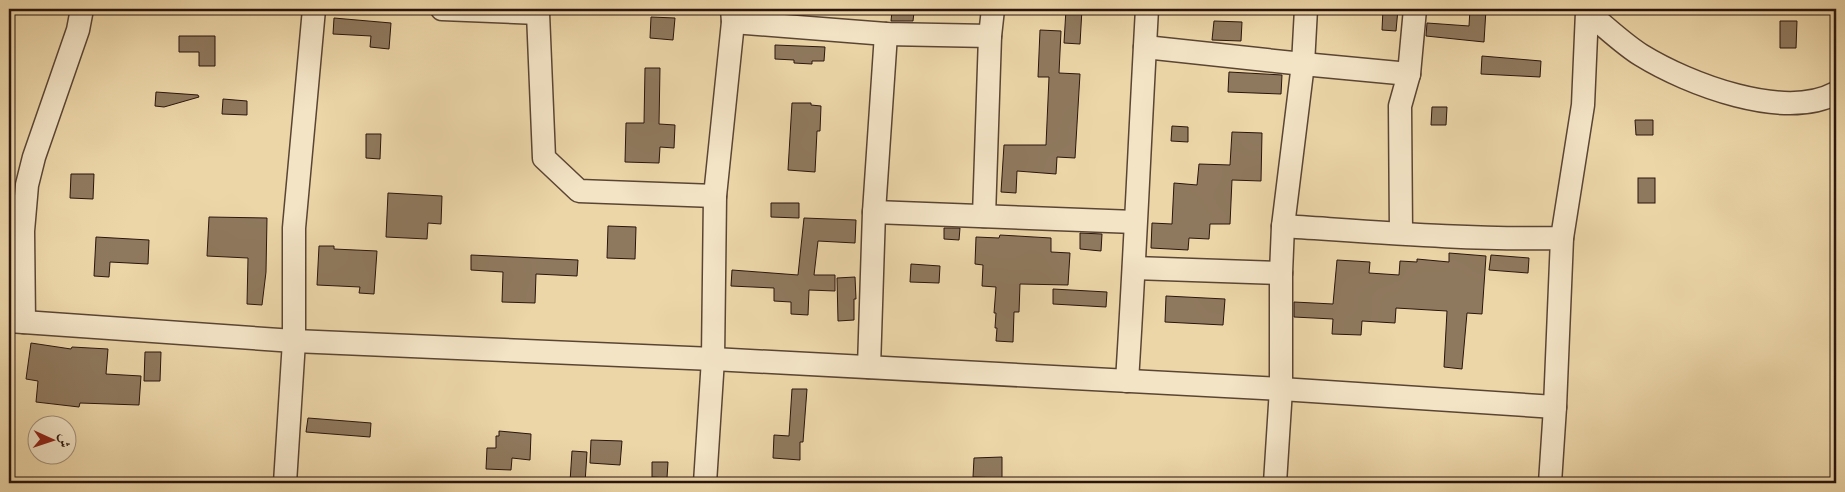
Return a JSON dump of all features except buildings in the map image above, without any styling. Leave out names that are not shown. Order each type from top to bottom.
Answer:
[{"type":"street","points":[[82,9],[78,30],[34,157],[27,185],[17,322],[294,342],[869,367],[1555,407]]},
{"type":"street","points":[[285,483],[294,342],[294,228],[314,9]]},
{"type":"street","points":[[442,9],[538,11],[544,158],[579,191],[715,196]]},
{"type":"street","points":[[984,216],[990,36],[993,9]]},
{"type":"street","points":[[1127,381],[1147,9]]},
{"type":"street","points":[[1275,483],[1281,390],[1281,273],[1284,226],[1303,64],[1306,9]]},
{"type":"street","points":[[1401,233],[1400,106],[1409,74],[1415,9]]},
{"type":"street","points":[[1587,10],[1640,54],[1687,79],[1732,94],[1790,104],[1825,99],[1836,93]]},
{"type":"street","points":[[1550,483],[1562,238],[1584,105],[1587,10]]},
{"type":"street","points":[[705,483],[713,359],[715,196],[732,15],[886,34],[990,36]]},
{"type":"street","points":[[869,367],[874,212],[886,34]]},
{"type":"street","points":[[1145,47],[1409,74]]},
{"type":"street","points":[[874,212],[1135,222]]},
{"type":"street","points":[[1284,226],[1401,233],[1562,238]]},
{"type":"street","points":[[1134,268],[1281,273]]}]
